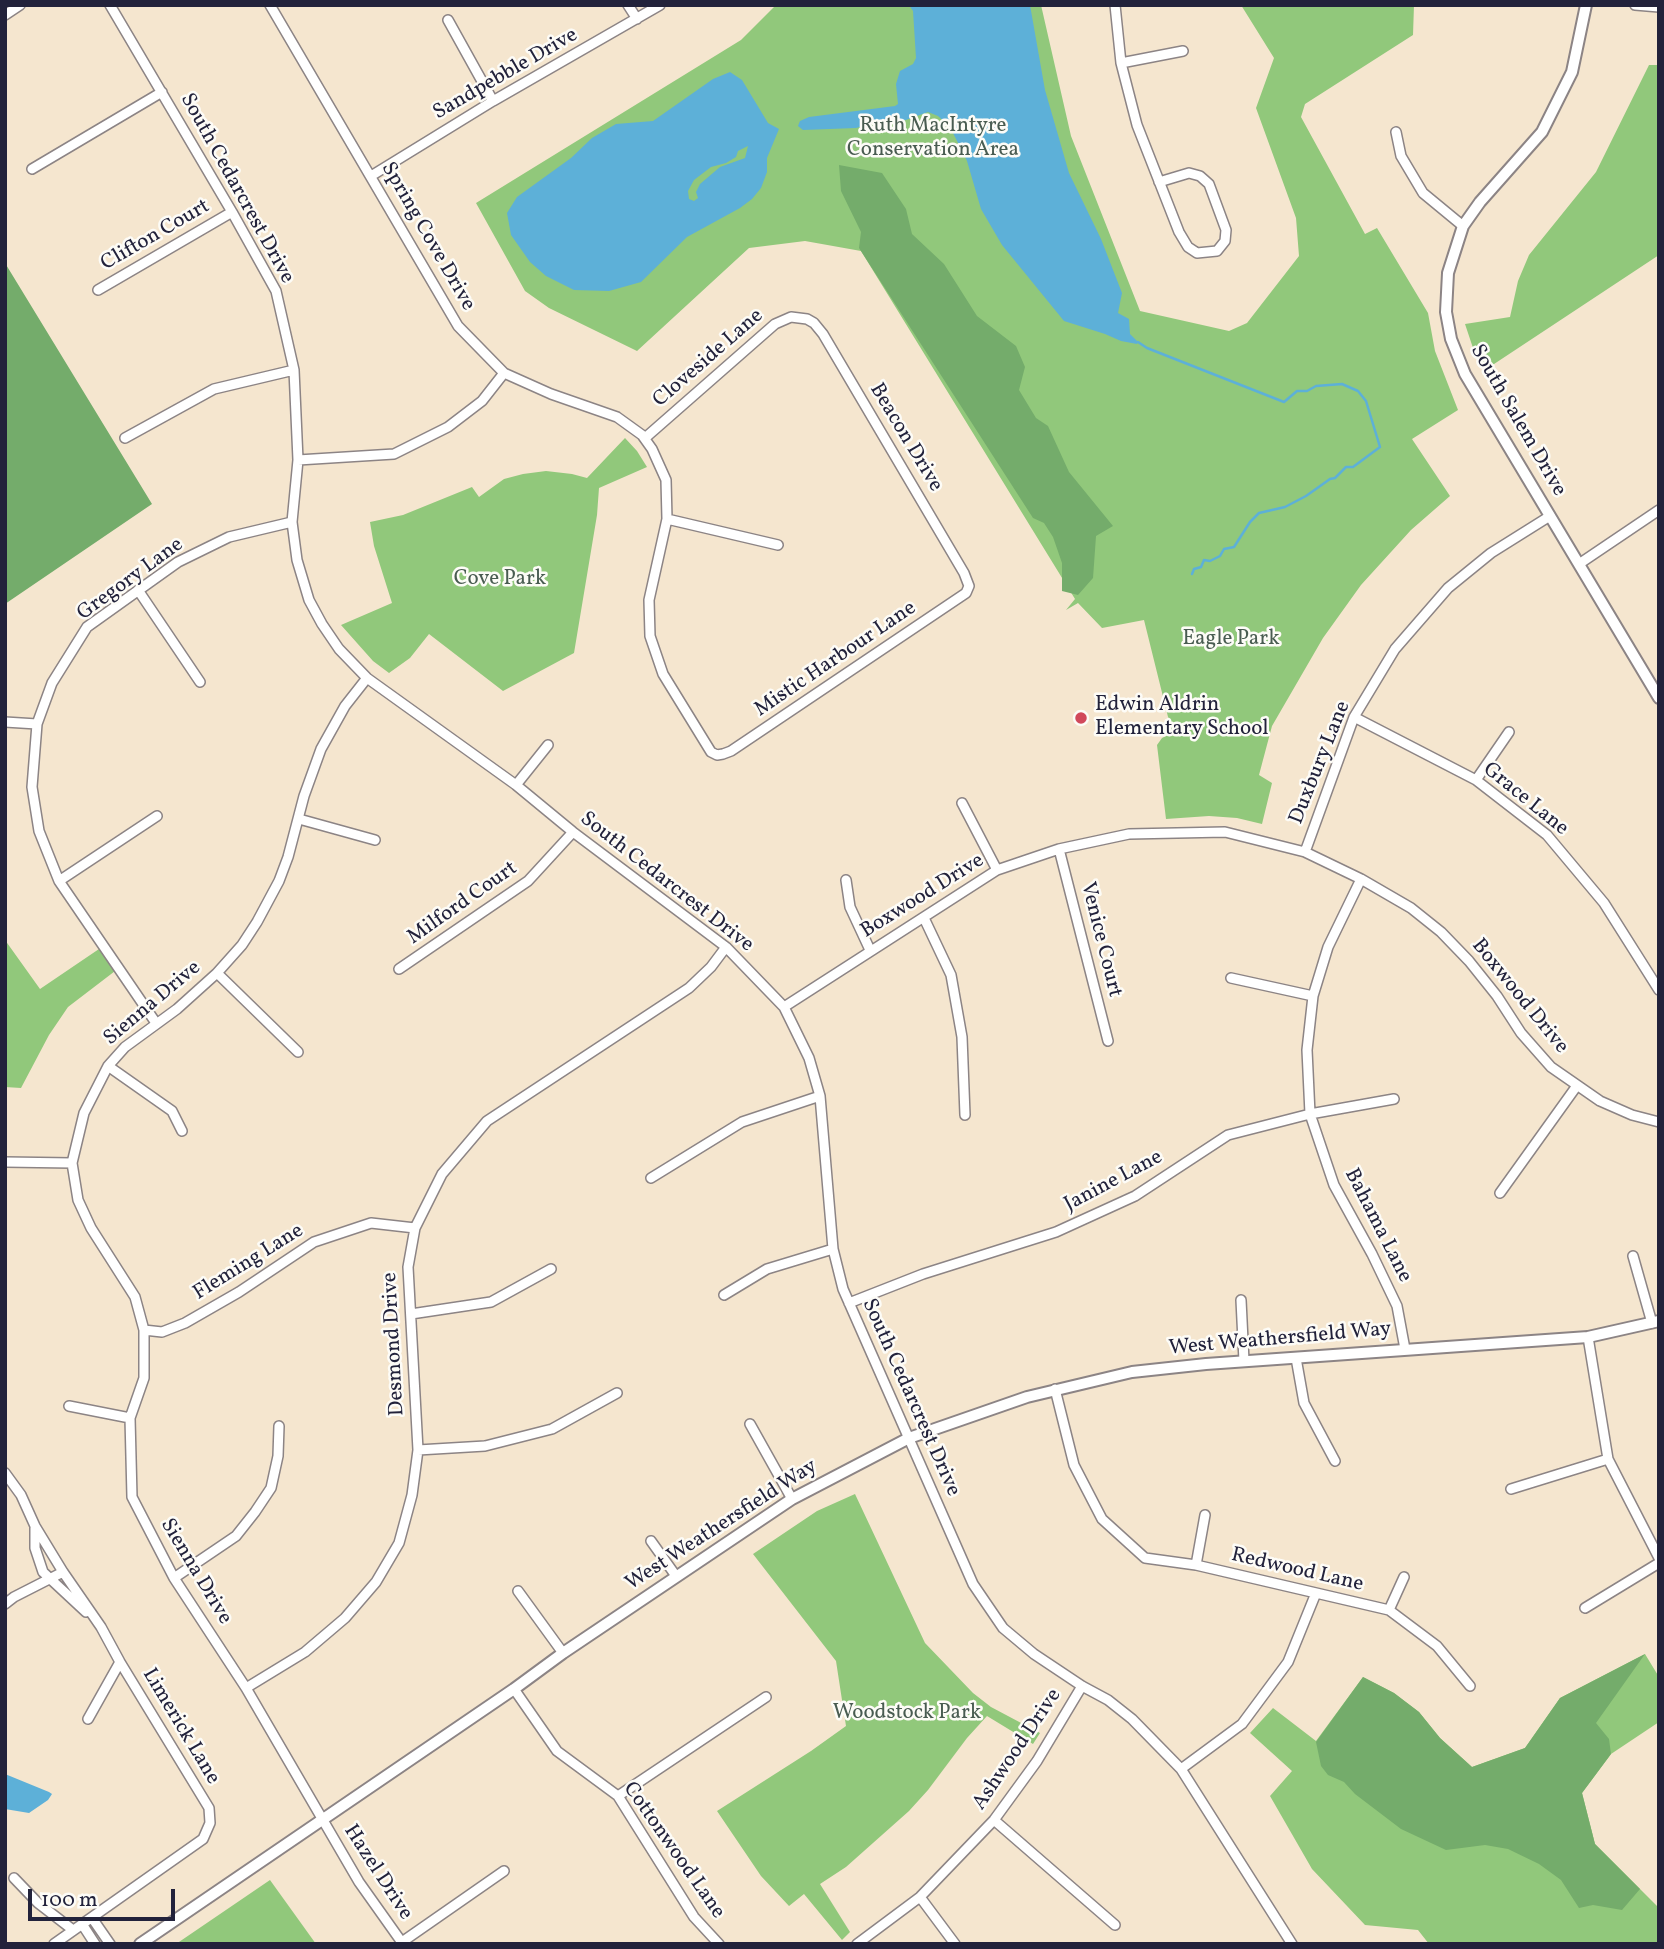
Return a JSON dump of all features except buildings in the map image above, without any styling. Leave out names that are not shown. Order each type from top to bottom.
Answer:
[{"type":"street","points":[[5,15],[20,5]]},
{"type":"street","name":"South Cedarcrest Drive","points":[[110,5],[276,290],[294,370],[298,460],[292,522],[297,560],[309,600],[321,624],[339,649],[367,678],[516,785],[573,832],[726,947],[784,1007],[809,1058],[820,1096],[833,1249],[849,1303],[973,1584],[1003,1628],[1034,1654],[1108,1700],[1132,1719],[1181,1769],[1292,1944]]},
{"type":"street","name":"Spring Cove Drive","points":[[270,5],[458,326],[504,373],[551,394],[617,417],[645,438],[664,471],[667,489],[667,519],[649,600],[650,636],[663,674],[706,745],[716,755]]},
{"type":"street","points":[[628,5],[637,19]]},
{"type":"street","name":"Sandpebble Drive","points":[[371,176],[493,101],[660,5]]},
{"type":"street","points":[[1115,5],[1121,63],[1137,125],[1179,232],[1188,247],[1197,253],[1217,251],[1225,241],[1226,230],[1209,184],[1200,176],[1189,173],[1160,182]]},
{"type":"street","name":"South Salem Drive","points":[[1586,5],[1572,72],[1542,132],[1480,202],[1463,226],[1448,273],[1446,312],[1451,339],[1465,374],[1659,698]]},
{"type":"street","points":[[1634,5],[1659,7]]},
{"type":"street","points":[[448,20],[493,101]]},
{"type":"street","points":[[1121,63],[1182,51]]},
{"type":"street","points":[[32,169],[162,92]]},
{"type":"street","points":[[1396,132],[1402,156],[1423,193],[1463,226]]},
{"type":"street","name":"Clifton Court","points":[[98,290],[232,212]]},
{"type":"street","name":"Cloveside Lane","points":[[645,438],[775,324],[791,317],[801,318]]},
{"type":"street","name":"Beacon Drive","points":[[801,318],[814,323],[823,334],[964,573],[969,586]]},
{"type":"street","points":[[125,438],[214,389],[294,370]]},
{"type":"street","points":[[298,460],[394,454],[457,420],[482,401],[504,373]]},
{"type":"street","points":[[1578,564],[1659,510]]},
{"type":"street","name":"Duxbury Lane","points":[[1305,852],[1354,717],[1395,649],[1448,588],[1491,553],[1550,516]]},
{"type":"street","points":[[667,519],[778,545]]},
{"type":"street","name":"Gregory Lane","points":[[156,1023],[59,881],[39,831],[32,787],[37,724],[52,683],[88,627],[178,562],[229,537],[292,522]]},
{"type":"street","name":"Mistic Harbour Lane","points":[[716,755],[731,751],[962,597],[969,586]]},
{"type":"street","points":[[138,590],[200,682]]},
{"type":"street","name":"Sienna Drive","points":[[322,1820],[246,1688],[174,1578],[132,1497],[130,1418],[144,1378],[144,1330],[135,1297],[91,1228],[78,1200],[72,1163],[84,1113],[108,1066],[125,1047],[196,994],[217,974],[242,945],[269,901],[288,857],[311,774],[325,741],[345,706],[367,678]]},
{"type":"street","name":"Grace Lane","points":[[1354,717],[1476,780],[1546,835],[1614,917],[1659,990]]},
{"type":"street","points":[[5,722],[37,724]]},
{"type":"street","points":[[1476,780],[1509,732]]},
{"type":"street","points":[[516,785],[548,745]]},
{"type":"street","points":[[962,803],[997,870]]},
{"type":"street","points":[[59,881],[157,816]]},
{"type":"street","points":[[299,819],[375,839]]},
{"type":"street","name":"Milford Court","points":[[399,969],[519,888],[539,871],[573,832]]},
{"type":"street","name":"Boxwood Drive","points":[[784,1007],[997,870],[1059,849],[1129,834],[1225,832],[1305,852],[1362,879],[1411,908],[1441,932],[1487,982],[1539,1055],[1576,1087],[1620,1110],[1659,1122]]},
{"type":"street","name":"Venice Court","points":[[1059,849],[1108,1041]]},
{"type":"street","name":"Bahama Lane","points":[[1362,879],[1328,947],[1313,996],[1307,1050],[1310,1114],[1334,1185],[1397,1306],[1405,1349]]},
{"type":"street","points":[[846,880],[850,907],[870,950]]},
{"type":"street","points":[[923,918],[951,975],[962,1037],[965,1115]]},
{"type":"street","name":"Desmond Drive","points":[[246,1688],[305,1652],[345,1618],[376,1582],[399,1543],[412,1495],[418,1450],[408,1268],[415,1228],[442,1174],[486,1121],[689,988],[726,947]]},
{"type":"street","points":[[217,974],[298,1052]]},
{"type":"street","points":[[1231,978],[1313,996]]},
{"type":"street","points":[[108,1066],[172,1111],[182,1131]]},
{"type":"street","points":[[1500,1193],[1576,1087]]},
{"type":"street","points":[[651,1178],[742,1122],[820,1096]]},
{"type":"street","name":"Janine Lane","points":[[849,1303],[923,1274],[1056,1232],[1135,1196],[1228,1135],[1310,1114],[1394,1099]]},
{"type":"street","points":[[5,1162],[72,1163]]},
{"type":"street","name":"Fleming Lane","points":[[144,1330],[162,1332],[185,1323],[239,1292],[313,1242],[371,1223],[415,1228]]},
{"type":"street","points":[[724,1295],[767,1269],[833,1249]]},
{"type":"street","points":[[1633,1256],[1655,1322]]},
{"type":"street","points":[[411,1314],[491,1302],[551,1269]]},
{"type":"street","points":[[1241,1300],[1244,1361]]},
{"type":"street","name":"West Weathersfield Way","points":[[140,1944],[792,1499],[909,1438],[985,1410],[1055,1389],[1132,1372],[1244,1361],[1588,1337],[1655,1322]]},
{"type":"street","points":[[1585,1608],[1659,1561],[1608,1459],[1588,1337]]},
{"type":"street","points":[[1296,1358],[1304,1403],[1335,1461]]},
{"type":"street","name":"Redwood Lane","points":[[1055,1389],[1074,1465],[1102,1519],[1145,1558],[1196,1565],[1389,1610],[1437,1646],[1470,1686]]},
{"type":"street","points":[[418,1450],[485,1446],[552,1429],[617,1393]]},
{"type":"street","points":[[69,1406],[130,1418]]},
{"type":"street","points":[[750,1424],[792,1499]]},
{"type":"street","points":[[174,1578],[236,1535],[256,1512],[271,1488],[278,1457],[279,1426]]},
{"type":"street","points":[[1511,1489],[1608,1459]]},
{"type":"street","name":"Limerick Lane","points":[[5,1473],[21,1495],[34,1526],[101,1627],[209,1808],[210,1823],[203,1839],[54,1944]]},
{"type":"street","points":[[1196,1565],[1205,1516]]},
{"type":"street","name":"Limerick Lane","points":[[34,1526],[38,1563],[101,1627]]},
{"type":"street","points":[[651,1541],[676,1576]]},
{"type":"street","points":[[5,1604],[63,1572]]},
{"type":"street","points":[[1389,1610],[1404,1577]]},
{"type":"street","points":[[518,1591],[563,1653]]},
{"type":"street","points":[[1181,1769],[1241,1724],[1288,1662],[1316,1593]]},
{"type":"street","points":[[89,1719],[120,1662]]},
{"type":"street","name":"Ashwood Drive","points":[[857,1944],[920,1896],[994,1820],[1037,1761],[1082,1686]]},
{"type":"street","name":"Cottonwood Lane","points":[[514,1689],[557,1751],[618,1796],[694,1917],[719,1944]]},
{"type":"street","points":[[618,1796],[766,1697]]},
{"type":"street","name":"Hazel Drive","points":[[322,1820],[359,1882],[402,1943]]},
{"type":"street","points":[[994,1820],[1115,1925]]},
{"type":"street","points":[[402,1943],[504,1871]]},
{"type":"street","points":[[14,1878],[38,1903],[73,1930]]},
{"type":"street","points":[[920,1896],[954,1944]]},
{"type":"street","points":[[92,1918],[110,1944]]},
{"type":"street","points":[[82,1924],[95,1944]]},
{"type":"green space","name":"Ruth MacIntyre Conservation Area","points":[[776,5],[1041,5],[1071,136],[1140,311],[1229,331],[1247,323],[1299,256],[1296,218],[1256,108],[1274,58],[1241,5],[1414,5],[1413,35],[1305,104],[1301,117],[1365,234],[1377,228],[1428,313],[1435,351],[1458,410],[1412,439],[1450,496],[1411,530],[1361,585],[1323,638],[1272,726],[1259,775],[1272,783],[1262,824],[1237,818],[1209,816],[1166,819],[1157,745],[1162,738],[1172,733],[1144,620],[1102,628],[1078,603],[1066,610],[1075,599],[861,251],[805,241],[749,248],[637,351],[549,308],[525,291],[476,203],[741,40]]},
{"type":"green space","points":[[1649,65],[1659,65],[1659,255],[1488,368],[1473,348],[1465,324],[1510,317],[1518,281],[1529,255],[1596,172]]},
{"type":"green space","points":[[839,165],[882,173],[906,209],[912,234],[944,264],[977,316],[1016,346],[1025,367],[1019,390],[1036,418],[1048,426],[1069,472],[1113,526],[1096,536],[1093,578],[1078,595],[1062,591],[1062,563],[1053,537],[1044,523],[1033,518],[859,248],[861,232],[841,191]]},
{"type":"green space","points":[[5,263],[152,504],[5,604]]},
{"type":"green space","name":"Cove Park","points":[[625,438],[647,467],[599,488],[574,653],[503,691],[429,634],[410,658],[389,673],[373,661],[341,625],[392,603],[374,546],[370,522],[403,515],[472,487],[479,497],[504,479],[523,474],[546,471],[587,478]]},
{"type":"green space","points":[[5,940],[40,989],[99,949],[119,968],[68,1007],[49,1035],[21,1088],[5,1087]]},
{"type":"green space","name":"Woodstock Park","points":[[855,1494],[925,1643],[973,1693],[991,1707],[1040,1733],[1033,1744],[987,1716],[909,1811],[846,1867],[820,1884],[850,1932],[842,1940],[804,1894],[789,1906],[761,1876],[717,1811],[846,1726],[836,1661],[753,1554],[817,1511]]},
{"type":"green space","points":[[1645,1654],[1659,1677],[1659,1722],[1611,1754],[1582,1793],[1595,1844],[1659,1908],[1659,1944],[1429,1944],[1418,1930],[1365,1925],[1312,1869],[1270,1796],[1292,1771],[1250,1733],[1273,1708],[1316,1741],[1363,1677],[1394,1693],[1419,1712],[1440,1738],[1472,1767],[1525,1748],[1560,1698]]},
{"type":"green space","points":[[1645,1654],[1596,1723],[1609,1739],[1611,1754],[1582,1793],[1595,1844],[1640,1889],[1622,1910],[1593,1905],[1579,1908],[1561,1880],[1539,1864],[1508,1849],[1485,1845],[1446,1850],[1401,1829],[1355,1794],[1344,1782],[1328,1775],[1321,1766],[1316,1742],[1363,1677],[1394,1693],[1419,1712],[1440,1738],[1472,1767],[1525,1748],[1560,1698]]},
{"type":"green space","points":[[270,1880],[316,1944],[176,1944]]},
{"type":"water","points":[[909,5],[1030,5],[1045,90],[1069,173],[1101,239],[1122,293],[1118,313],[1129,319],[1130,334],[1137,344],[1064,321],[1002,245],[981,209],[967,161],[950,127],[938,116],[928,112],[903,121],[879,122],[856,128],[803,130],[798,126],[800,121],[809,117],[898,104],[896,84],[900,71],[913,64],[916,58],[913,11]]},
{"type":"water","points":[[730,72],[742,80],[768,123],[779,129],[767,158],[767,172],[761,188],[752,199],[687,237],[641,282],[609,291],[574,290],[546,276],[530,262],[511,235],[507,213],[517,197],[571,158],[592,138],[616,124],[653,121],[713,79]],"holes":[[[748,146],[745,158],[720,167],[700,184],[696,192],[698,198],[694,201],[689,199],[688,191],[694,180],[711,167],[726,163],[736,157],[738,151]]]},
{"type":"water","points":[[5,1774],[52,1794],[29,1813],[5,1809]]},
{"type":"waterway","points":[[1138,342],[1147,348],[1284,402],[1297,391],[1342,384],[1358,391],[1366,401],[1380,447],[1306,496],[1285,507],[1259,513],[1234,547],[1224,549],[1220,556],[1210,561],[1204,560],[1201,567],[1194,569],[1192,574]]},
{"type":"place","name":"Edwin Aldrin Elementary School","points":[[1081,718]]},
{"type":"park label","name":"Eagle Park","points":[[1231,640]]}]
